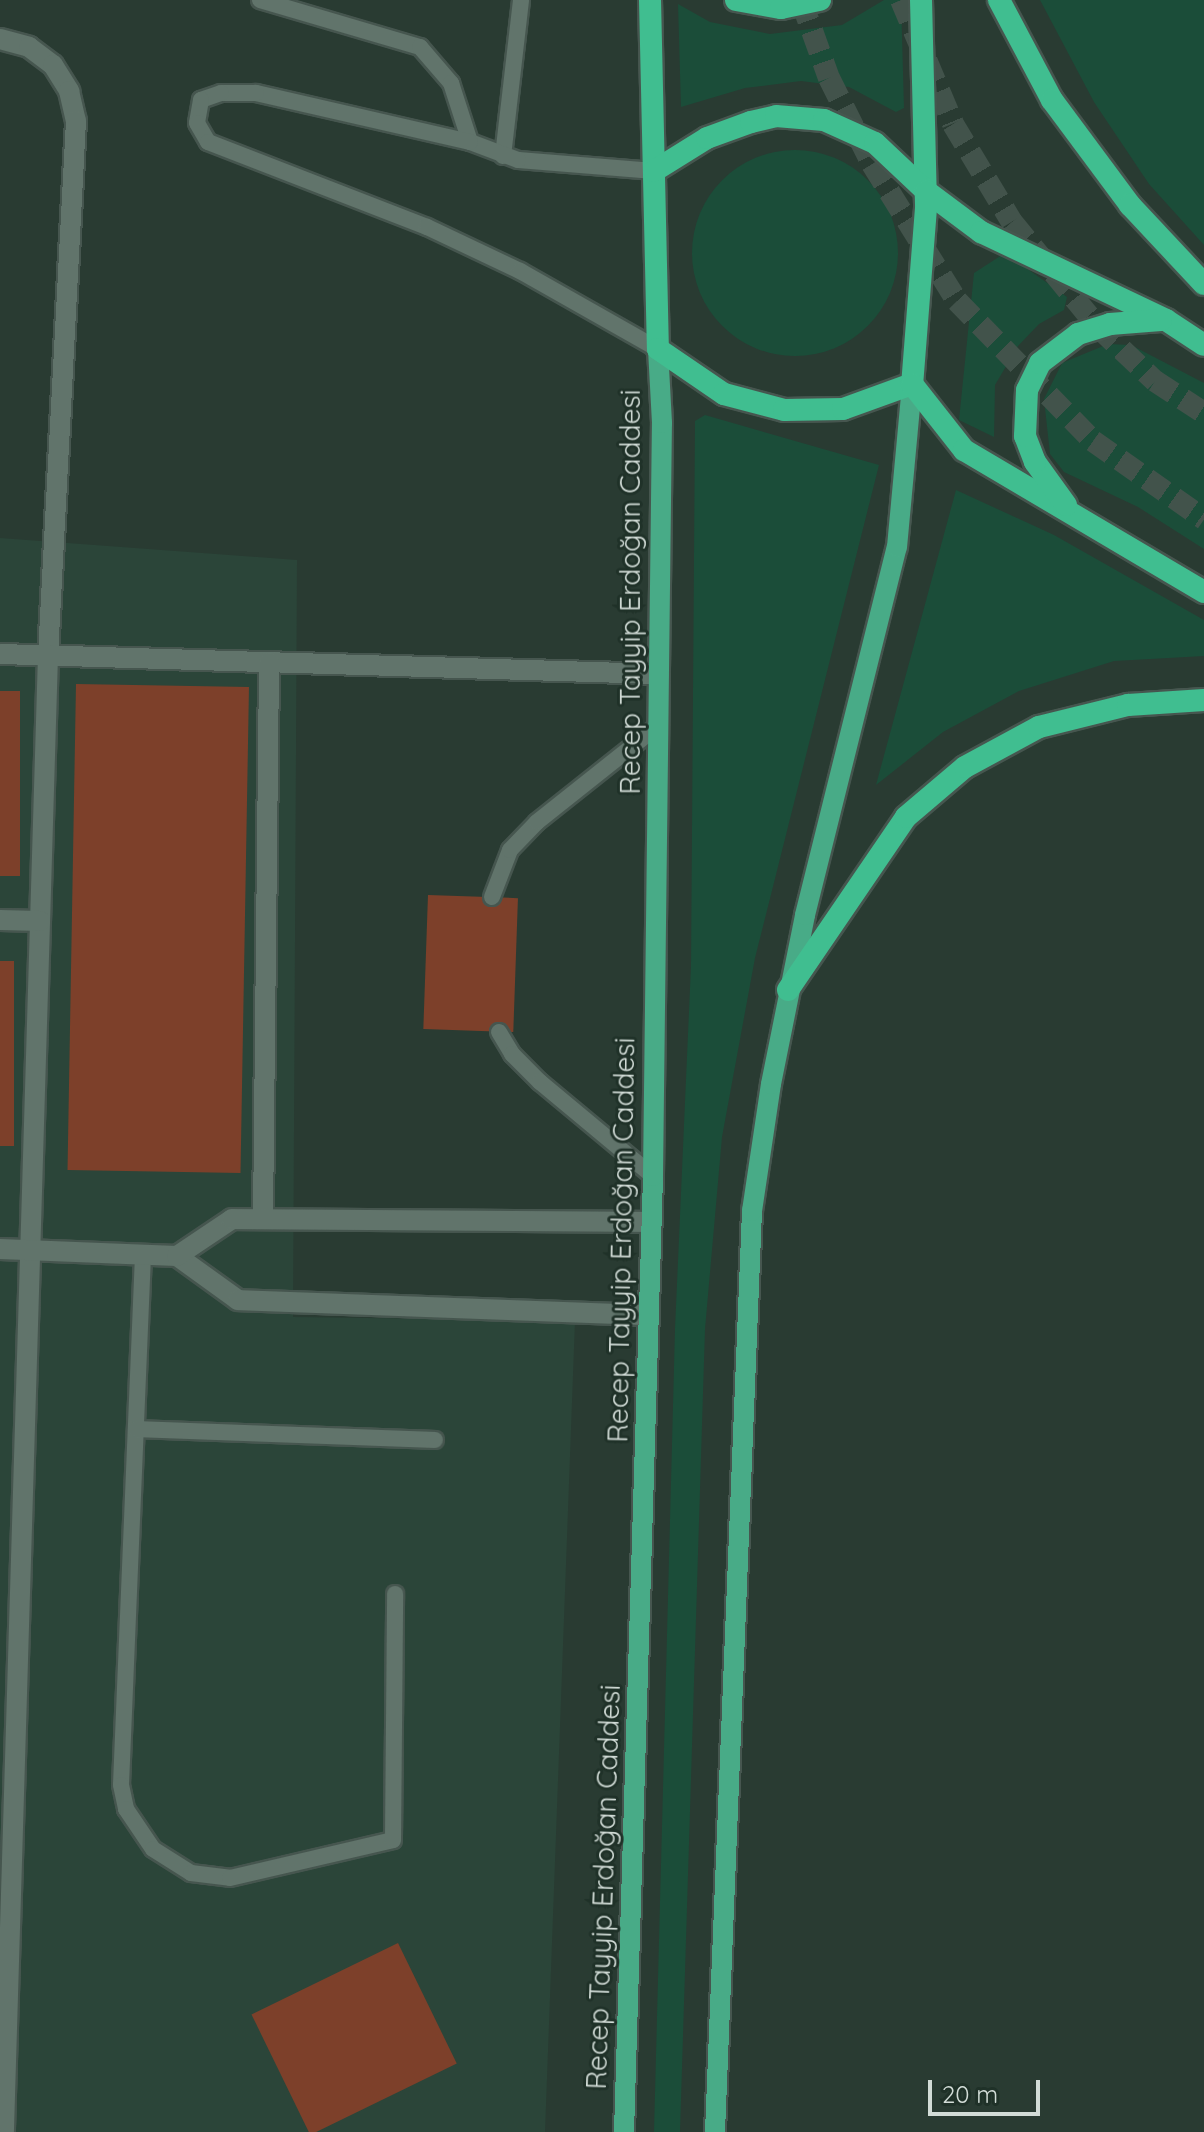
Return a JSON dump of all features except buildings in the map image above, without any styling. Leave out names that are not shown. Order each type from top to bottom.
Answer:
[{"type":"highway","points":[[650,0],[658,349],[724,394],[784,410],[854,407],[912,384]]},
{"type":"highway","points":[[736,0],[781,8],[820,0]]},
{"type":"highway","points":[[921,0],[926,191],[912,384],[964,450],[1204,592]]},
{"type":"highway","points":[[999,0],[1052,100],[1130,205],[1204,284]]},
{"type":"highway","points":[[654,171],[707,138],[751,122],[797,116],[824,120],[875,143],[926,191],[981,232],[1166,320],[1204,345]]},
{"type":"highway","points":[[1071,512],[1035,462],[1025,436],[1027,390],[1040,363],[1078,334],[1110,324],[1166,320]]},
{"type":"highway","points":[[788,990],[906,817],[965,767],[1039,727],[1128,705],[1204,700]]},
{"type":"main road","name":"Recep Tayyip Erdoğan Caddesi","points":[[624,2132],[653,1176],[662,423],[658,349]]},
{"type":"main road","points":[[715,2132],[752,1211],[788,990],[897,547],[912,384]]},
{"type":"street","points":[[0,39],[29,47],[53,65],[69,91],[76,121],[48,655],[30,1250],[10,1606],[4,2132]]},
{"type":"street","points":[[0,654],[659,674]]},
{"type":"street","points":[[263,1219],[269,662]]},
{"type":"street","points":[[0,920],[40,921]]},
{"type":"street","points":[[177,1256],[232,1219],[651,1222]]},
{"type":"street","points":[[0,1249],[177,1256],[238,1300],[649,1315]]},
{"type":"lane","points":[[260,0],[420,47],[451,83],[470,142]]},
{"type":"lane","points":[[503,156],[521,0]]},
{"type":"lane","points":[[654,171],[503,156],[470,142],[256,93],[221,93],[201,100],[197,123],[208,142],[427,227],[520,271],[658,349]]},
{"type":"lane","points":[[492,897],[510,850],[537,822],[659,725]]},
{"type":"lane","points":[[499,1032],[512,1054],[540,1082],[653,1176]]},
{"type":"lane","points":[[143,1255],[121,1785],[138,1831],[173,1864],[230,1878],[393,1840],[395,1594]]},
{"type":"lane","points":[[136,1429],[435,1440]]},
{"type":"shaded area","points":[[0,538],[297,560],[293,1317],[575,1321],[545,2132],[0,2132]]},
{"type":"green space","points":[[884,0],[901,0],[904,108],[896,112],[849,87],[801,81],[745,88],[681,107],[678,4],[710,22],[770,34],[842,25]]},
{"type":"green space","points":[[1040,0],[1204,0],[1204,245],[1149,184],[1094,102]]},
{"type":"green space","points":[[795,150],[834,158],[868,180],[890,214],[898,253],[890,292],[868,326],[834,348],[795,356],[756,348],[722,326],[700,292],[692,253],[700,214],[722,180],[756,158]]},
{"type":"green space","points":[[1005,253],[1067,297],[1064,310],[1039,324],[1018,346],[995,385],[994,437],[959,420],[974,273]]},
{"type":"green space","points":[[1108,344],[1131,345],[1204,383],[1204,549],[1138,507],[1064,472],[1050,454],[1044,399],[1062,363]]},
{"type":"green space","points":[[705,415],[879,465],[755,958],[722,1137],[705,1329],[680,2132],[654,2132],[675,1329],[691,966],[695,421]]},
{"type":"green space","points":[[956,490],[1054,535],[1204,620],[1204,656],[1114,661],[1019,691],[943,732],[876,785]]},
{"type":"tunnel","points":[[801,0],[829,78],[872,164],[957,301],[1093,441],[1204,519]]},
{"type":"tunnel","points":[[901,0],[953,124],[1012,222],[1098,327],[1155,381],[1204,413]]}]
